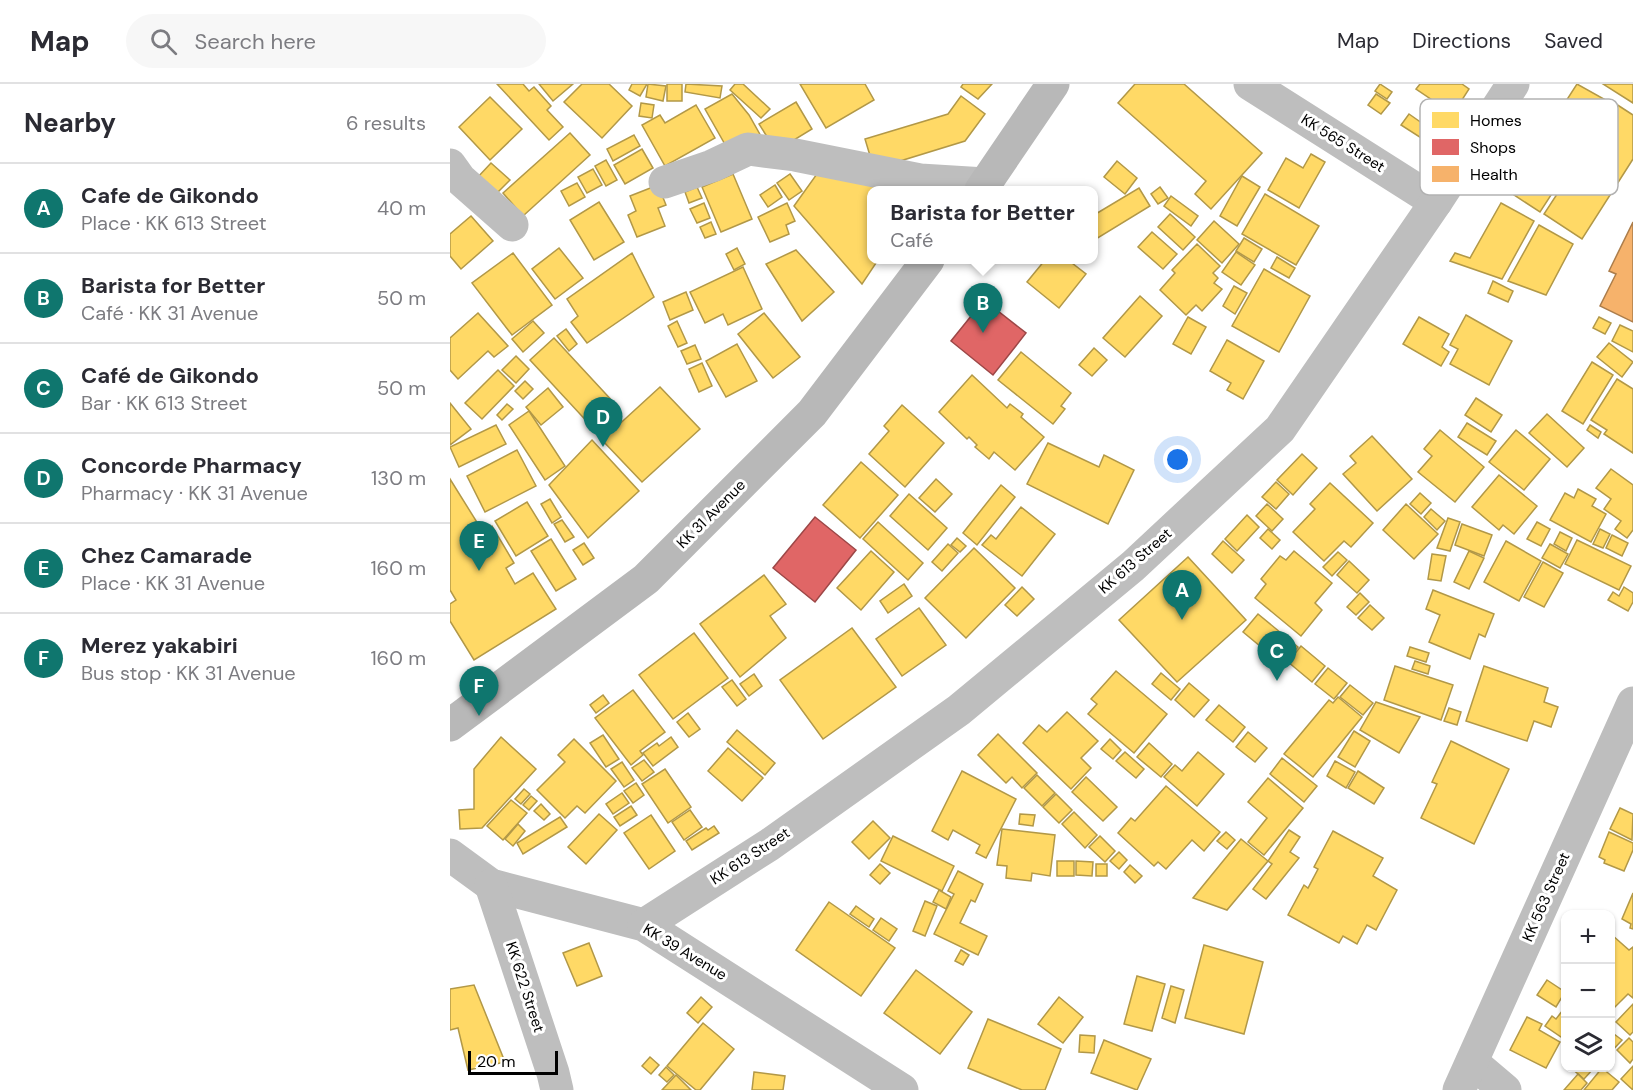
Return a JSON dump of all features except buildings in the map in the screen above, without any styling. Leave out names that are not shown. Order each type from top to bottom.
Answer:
[{"type":"main road","points":[[984,186],[1053,84]]},
{"type":"main road","name":"KK 31 Avenue","points":[[450,725],[646,579],[812,413],[925,264]]},
{"type":"street","name":"KK 565 Street","points":[[1250,84],[1420,192]]},
{"type":"street","name":"KK 613 Street","points":[[1503,99],[1513,84]]},
{"type":"street","points":[[665,182],[712,166],[748,149],[795,155],[920,180],[974,186]]},
{"type":"street","points":[[450,165],[460,179],[512,225]]},
{"type":"street","name":"KK 565 Street","points":[[1425,195],[1436,202]]},
{"type":"street","name":"KK 613 Street","points":[[644,925],[769,845],[959,710],[1132,566],[1280,429],[1441,195]]},
{"type":"street","name":"KK 563 Street","points":[[1465,1076],[1633,704]]},
{"type":"street","name":"KK 39 Avenue","points":[[450,855],[491,885],[644,925],[902,1090]]},
{"type":"street","name":"KK 622 Street","points":[[491,885],[557,1090]]},
{"type":"street","points":[[1465,1076],[1505,1090]]},
{"type":"place","name":"Barista for Better","points":[[983,333]]},
{"type":"place","name":"Concorde Pharmacy","points":[[603,447]]},
{"type":"place","name":"Chez Camarade","points":[[479,571]]},
{"type":"place","name":"Cafe de Gikondo","points":[[1182,620]]},
{"type":"place","name":"Café de Gikondo","points":[[1277,681]]},
{"type":"place","name":"Merez yakabiri","points":[[479,716]]}]
